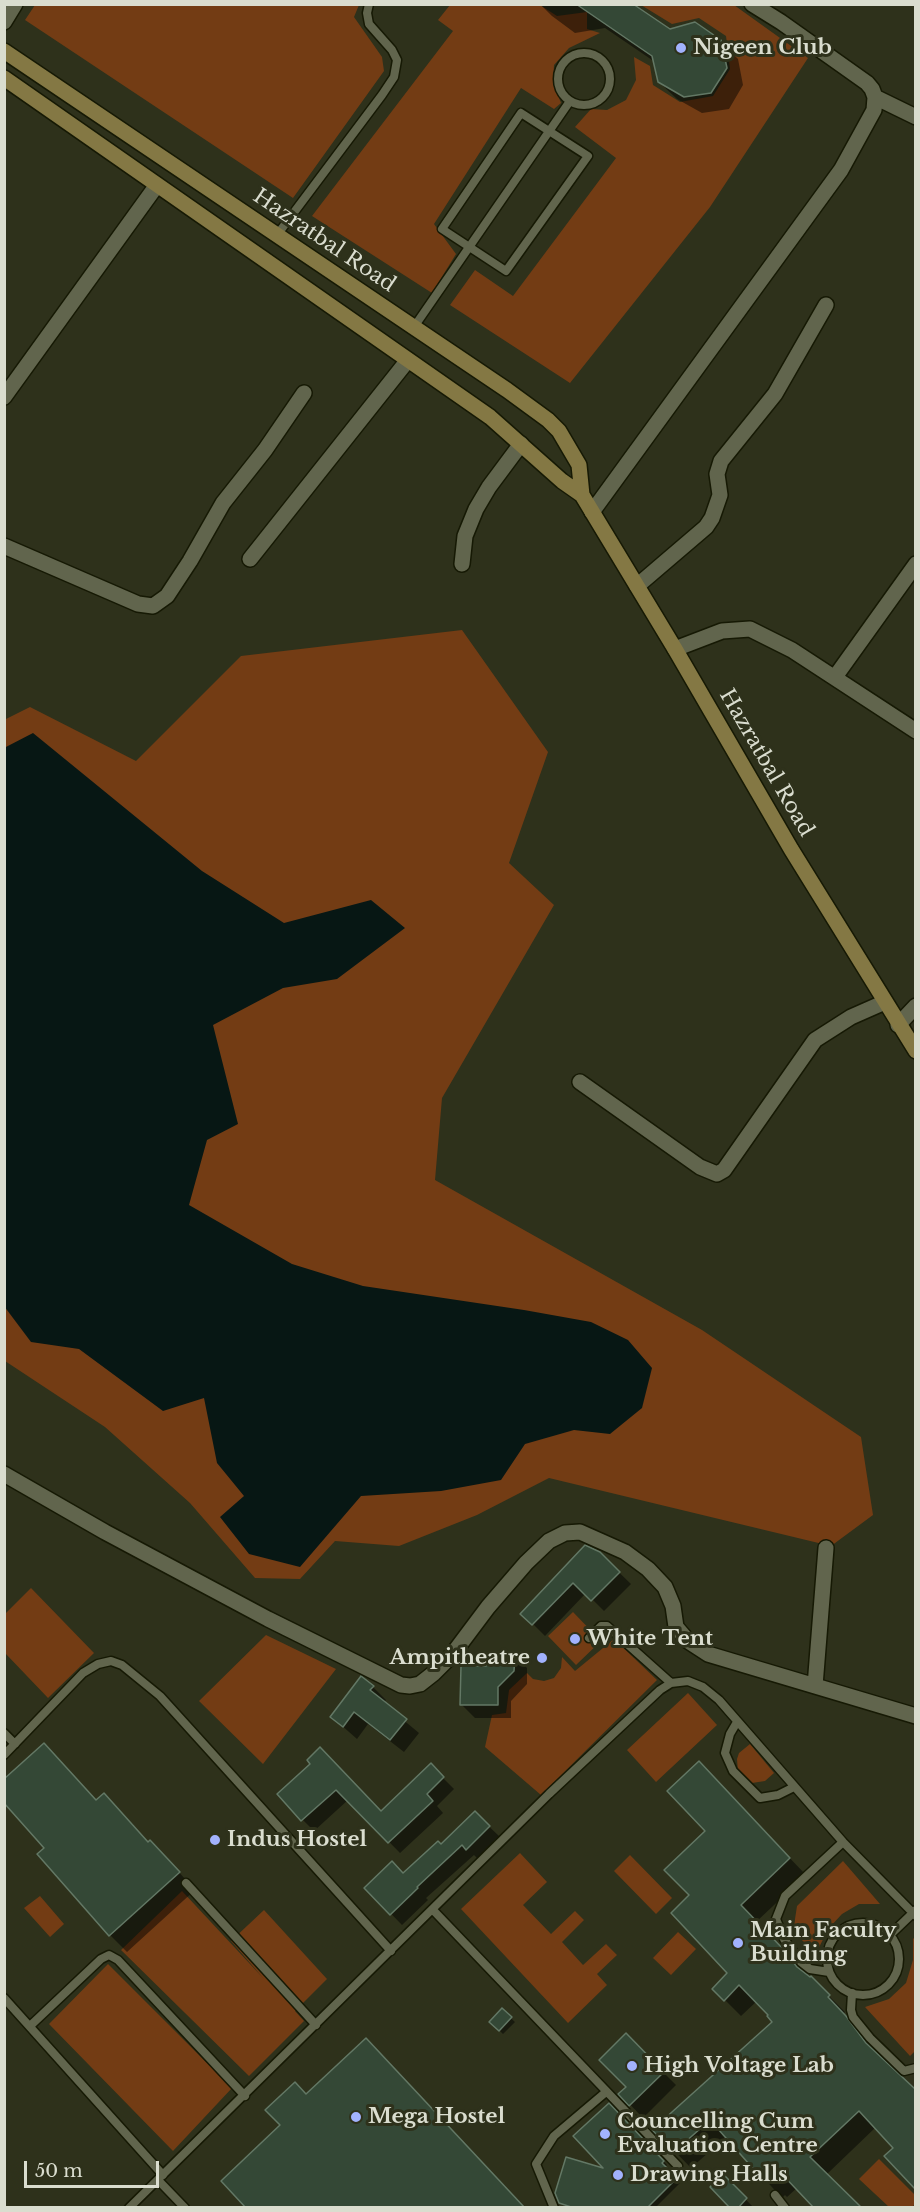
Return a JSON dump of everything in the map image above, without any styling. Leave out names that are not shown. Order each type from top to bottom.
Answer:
[{"type":"main road","name":"Hazratbal Road","points":[[4,51],[507,390],[554,425],[579,465],[582,495]]},
{"type":"main road","name":"Hazratbal Road","points":[[4,78],[490,417],[562,481],[582,495],[791,849],[915,1051]]},
{"type":"street","points":[[4,22],[15,4]]},
{"type":"street","points":[[592,512],[841,170],[874,110],[875,97],[867,83],[752,4]]},
{"type":"street","points":[[875,97],[915,117]]},
{"type":"street","points":[[4,397],[157,185]]},
{"type":"street","points":[[637,586],[706,527],[712,518],[720,495],[717,474],[722,461],[774,394],[826,305]]},
{"type":"street","points":[[250,559],[408,360]]},
{"type":"street","points":[[4,546],[138,604],[153,606],[167,596],[223,502],[266,450],[304,393]]},
{"type":"street","points":[[462,564],[465,536],[476,509],[489,487],[521,444]]},
{"type":"street","points":[[835,677],[915,564]]},
{"type":"street","points":[[675,649],[722,631],[750,629],[792,650],[915,731]]},
{"type":"street","points":[[580,1082],[700,1167],[717,1174],[724,1170],[815,1040],[851,1017],[885,1002]]},
{"type":"street","points":[[898,1025],[915,1006]]},
{"type":"street","points":[[4,1474],[105,1532],[267,1618],[401,1685],[420,1684],[434,1673],[452,1655],[526,1563],[549,1541],[565,1533],[580,1532],[625,1552],[648,1569],[664,1587],[673,1606],[676,1626],[688,1641],[708,1654],[915,1716]]},
{"type":"street","points":[[815,1686],[826,1548]]},
{"type":"lane","points":[[277,234],[394,77],[397,60],[392,50],[369,24],[367,13],[369,4]]},
{"type":"lane","points":[[580,53],[596,55],[607,66],[610,82],[608,90],[596,102],[588,105],[579,105],[570,101],[559,87],[558,78],[564,62],[580,53]]},
{"type":"lane","points":[[414,327],[570,101]]},
{"type":"lane","points":[[521,113],[588,156],[506,271],[469,247],[442,229],[521,113]]},
{"type":"lane","points":[[589,1638],[601,1626],[607,1626],[671,1683]]},
{"type":"lane","points":[[4,1755],[83,1674],[98,1664],[111,1661],[122,1665],[160,1696],[391,1952]]},
{"type":"lane","points":[[129,2208],[549,1794],[660,1690],[671,1683],[688,1681],[703,1687],[719,1700],[843,1842],[914,1913],[890,1935]]},
{"type":"lane","points":[[737,1722],[730,1734],[725,1753],[733,1771],[760,1798],[778,1796],[794,1787]]},
{"type":"lane","points":[[4,1733],[15,1744]]},
{"type":"lane","points":[[829,1972],[810,1969],[801,1962],[784,1940],[776,1919],[786,1896],[843,1842]]},
{"type":"lane","points":[[186,1883],[316,2025]]},
{"type":"lane","points":[[433,1910],[678,2166]]},
{"type":"lane","points":[[864,1923],[873,1924],[890,1935],[895,1943],[899,1962],[891,1982],[873,1993],[852,1993],[834,1981],[829,1972],[827,1962],[831,1942],[845,1928],[864,1923]]},
{"type":"lane","points":[[30,2026],[101,1959],[109,1955],[118,1960],[245,2096]]},
{"type":"lane","points":[[852,1993],[850,2010],[870,2038],[903,2071],[915,2068]]},
{"type":"lane","points":[[4,1998],[161,2177],[185,2208]]},
{"type":"lane","points":[[554,2208],[536,2164],[554,2136],[606,2092]]},
{"type":"lane","points":[[776,2194],[785,2208]]},
{"type":"shaded area","points":[[35,5],[359,5],[354,17],[382,57],[384,71],[293,198],[25,20]]},
{"type":"shaded area","points":[[450,5],[540,5],[557,16],[587,12],[587,29],[600,33],[569,48],[554,65],[553,83],[561,103],[554,109],[521,88],[434,224],[456,254],[432,293],[312,216],[453,31],[438,20]]},
{"type":"shaded area","points":[[641,5],[734,5],[808,58],[710,207],[570,383],[450,305],[475,270],[513,296],[616,158],[575,127],[591,109],[607,110],[626,100],[636,80],[634,57],[650,66],[653,85],[680,102],[713,96],[730,69],[726,36],[699,18],[672,24]]},
{"type":"shaded area","points":[[462,630],[548,752],[509,863],[554,905],[442,1098],[435,1180],[702,1330],[861,1437],[873,1515],[831,1546],[549,1478],[477,1515],[399,1546],[335,1541],[300,1579],[255,1578],[190,1503],[105,1427],[5,1361],[4,720],[30,707],[136,761],[241,656]]},
{"type":"shaded area","points":[[33,733],[202,871],[284,923],[371,900],[405,928],[337,979],[283,988],[213,1025],[238,1124],[207,1140],[189,1205],[292,1264],[363,1286],[591,1322],[628,1340],[652,1368],[642,1408],[610,1434],[574,1430],[525,1444],[501,1480],[441,1491],[361,1496],[300,1567],[249,1554],[220,1517],[244,1496],[217,1463],[204,1398],[163,1411],[79,1349],[31,1342],[4,1306],[4,748]]},
{"type":"shaded area","points":[[31,1588],[94,1653],[48,1698],[5,1653],[5,1614]]},
{"type":"shaded area","name":"White Tent","points":[[573,1612],[601,1641],[576,1665],[548,1636]]},
{"type":"shaded area","points":[[266,1635],[336,1669],[263,1764],[199,1701]]},
{"type":"shaded area","points":[[614,1639],[657,1680],[541,1795],[485,1747],[492,1715],[506,1713],[509,1690],[527,1673],[533,1679],[544,1681],[554,1678],[561,1668],[562,1657],[575,1671]]},
{"type":"shaded area","points":[[688,1693],[717,1725],[656,1782],[627,1750]]},
{"type":"shaded area","points":[[750,1744],[774,1773],[765,1781],[752,1783],[738,1772],[739,1753]]},
{"type":"shaded area","points":[[520,1853],[547,1882],[523,1905],[551,1934],[575,1911],[584,1920],[562,1942],[583,1965],[606,1944],[617,1955],[597,1974],[607,1985],[568,2023],[461,1909]]},
{"type":"shaded area","points":[[630,1855],[672,1898],[656,1914],[614,1871]]},
{"type":"shaded area","points":[[843,1861],[880,1904],[859,1904],[842,1914],[829,1928],[816,1953],[793,1932],[797,1906]]},
{"type":"shaded area","points":[[182,1891],[264,1979],[231,1941],[264,1910],[327,1979],[295,2011],[304,2021],[249,2076],[121,1950]]},
{"type":"shaded area","points":[[40,1896],[64,1924],[50,1937],[24,1908]]},
{"type":"shaded area","points":[[678,1932],[696,1949],[671,1975],[653,1958]]},
{"type":"shaded area","points":[[913,1938],[916,1941],[916,2050],[910,2056],[865,2007],[889,1999],[906,1983],[913,1960]]},
{"type":"shaded area","points":[[108,1964],[232,2088],[173,2151],[49,2024]]},
{"type":"shaded area","points":[[879,2159],[915,2195],[915,2204],[912,2207],[889,2207],[859,2179]]},
{"type":"building","name":"Nigeen Club","points":[[576,4],[633,4],[670,29],[695,22],[721,40],[727,68],[711,93],[684,97],[658,82],[652,56]]},
{"type":"building","points":[[585,1545],[600,1552],[620,1572],[591,1601],[573,1583],[532,1625],[520,1614]]},
{"type":"building","points":[[497,1654],[515,1654],[514,1671],[498,1687],[498,1705],[460,1705],[461,1666],[486,1666]]},
{"type":"building","points":[[361,1676],[374,1686],[370,1690],[407,1719],[390,1740],[354,1712],[343,1727],[330,1717]]},
{"type":"building","points":[[44,1743],[96,1800],[104,1793],[148,1842],[150,1840],[180,1872],[109,1936],[37,1854],[44,1848],[4,1803],[4,1779]]},
{"type":"building","points":[[320,1747],[381,1811],[431,1763],[444,1777],[427,1794],[433,1801],[388,1843],[336,1790],[301,1821],[277,1794],[310,1764],[307,1760]]},
{"type":"building","points":[[699,1761],[790,1858],[741,1905],[797,1967],[811,1976],[830,1995],[828,1997],[866,2043],[915,2089],[915,2189],[884,2156],[893,2148],[859,2111],[810,2157],[862,2208],[814,2208],[780,2172],[770,2182],[768,2179],[765,2182],[710,2120],[674,2152],[652,2130],[772,2022],[739,1985],[724,2001],[712,1989],[727,1973],[671,1913],[689,1895],[664,1870],[705,1831],[667,1791]]},
{"type":"building","points":[[475,1811],[490,1826],[466,1850],[462,1845],[390,1915],[364,1888],[392,1861],[403,1873],[438,1841],[441,1844]]},
{"type":"building","points":[[502,2008],[512,2017],[499,2031],[489,2022]]},
{"type":"building","name":"High Voltage Lab","points":[[626,2033],[664,2072],[629,2106],[618,2094],[626,2087],[599,2060]]},
{"type":"building","name":"Mega Hostel","points":[[366,2038],[525,2208],[246,2208],[221,2181],[280,2125],[265,2110],[295,2082],[306,2094]]},
{"type":"building","name":"Drawing Halls","points":[[609,2103],[677,2178],[647,2208],[574,2208],[559,2203],[555,2193],[566,2157],[603,2168],[573,2136]]},
{"type":"building","points":[[723,2174],[747,2198],[738,2208],[730,2208],[710,2187]]},
{"type":"place","name":"Nigeen Club","points":[[681,48]]},
{"type":"place","name":"White Tent","points":[[575,1639]]},
{"type":"place","name":"Ampitheatre","points":[[542,1658]]},
{"type":"place","name":"Indus Hostel","points":[[215,1840]]},
{"type":"place","name":"Main Faculty Building","points":[[738,1943]]},
{"type":"place","name":"High Voltage Lab","points":[[632,2066]]},
{"type":"place","name":"Mega Hostel","points":[[356,2117]]},
{"type":"place","name":"Councelling Cum Evaluation Centre","points":[[605,2134]]},
{"type":"place","name":"Drawing Halls","points":[[618,2175]]}]
